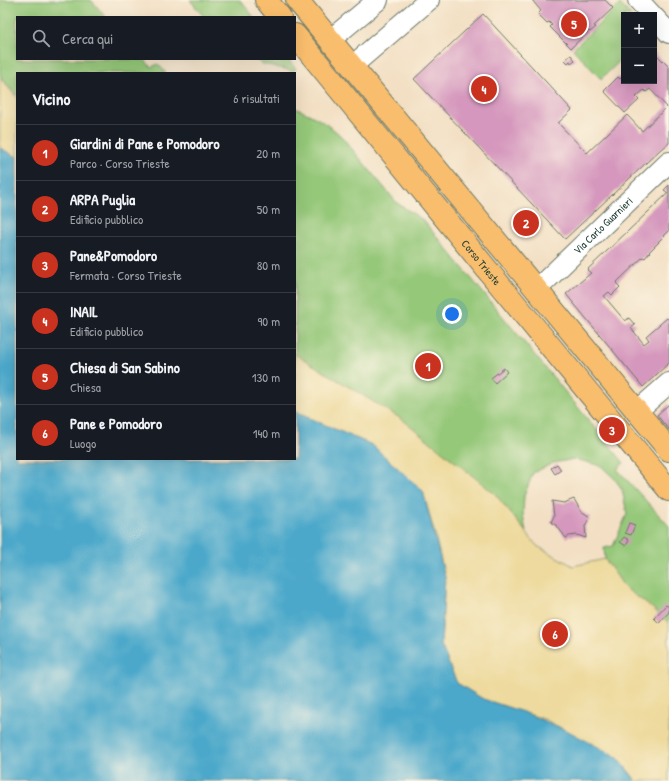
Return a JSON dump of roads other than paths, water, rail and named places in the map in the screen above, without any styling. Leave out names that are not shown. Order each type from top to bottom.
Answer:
[{"type":"main road","points":[[266,0],[279,16]]},
{"type":"main road","points":[[297,0],[636,412],[669,450]]},
{"type":"main road","name":"Corso Trieste","points":[[296,36],[669,490]]},
{"type":"street","points":[[330,40],[378,0]]},
{"type":"street","points":[[352,66],[429,0]]},
{"type":"street","points":[[638,0],[649,12]]},
{"type":"street","points":[[657,20],[669,32]]},
{"type":"street","points":[[353,21],[374,47]]},
{"type":"street","name":"Via Carlo Guarnieri","points":[[536,290],[669,162]]},
{"type":"street","points":[[636,412],[669,383]]},
{"type":"water","points":[[0,148],[16,156],[16,460],[296,460],[296,412],[372,445],[423,491],[445,577],[441,645],[457,683],[483,699],[523,712],[570,732],[617,757],[636,781],[0,781]]},
{"type":"place","name":"Chiesa di San Sabino","points":[[574,24]]},
{"type":"place","name":"INAIL","points":[[484,89]]},
{"type":"place","name":"ARPA Puglia","points":[[526,223]]},
{"type":"place","name":"Giardini di Pane e Pomodoro","points":[[428,366]]},
{"type":"place","name":"Pane&Pomodoro","points":[[612,430]]},
{"type":"place","name":"Pane e Pomodoro","points":[[555,634]]}]
